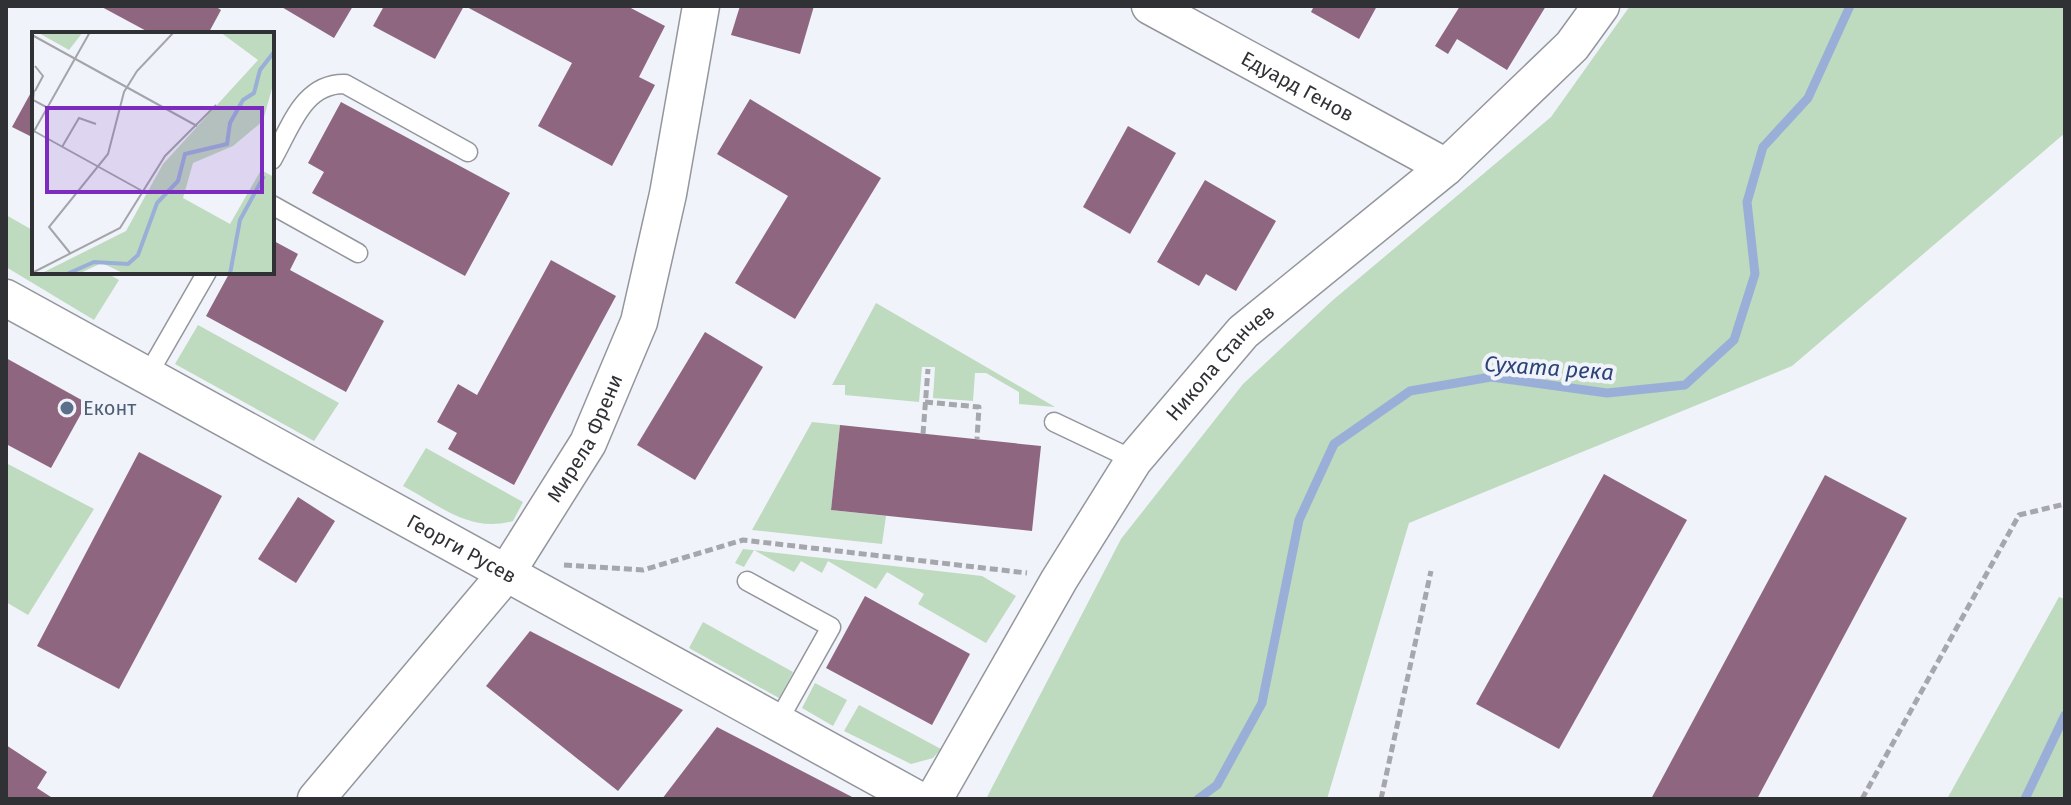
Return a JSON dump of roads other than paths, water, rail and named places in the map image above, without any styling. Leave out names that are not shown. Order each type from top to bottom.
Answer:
[{"type":"street","name":"Мирела Френи","points":[[316,799],[505,575],[588,443],[639,322],[668,194],[701,6]]},
{"type":"street","name":"Едуард Генов","points":[[1150,6],[1446,167]]},
{"type":"street","name":"Никола Станчев","points":[[934,799],[1059,580],[1134,460],[1243,332],[1446,167],[1572,46],[1601,6]]},
{"type":"street","name":"Георги Русев","points":[[6,298],[146,378],[917,799]]},
{"type":"lane","points":[[274,157],[309,96],[327,84],[345,84],[468,152]]},
{"type":"lane","points":[[274,206],[358,253]]},
{"type":"lane","points":[[146,378],[206,274]]},
{"type":"lane","points":[[1054,422],[1134,460]]},
{"type":"lane","points":[[747,581],[831,627],[777,723]]},
{"type":"waterway","name":"Сухата река","points":[[1198,799],[1217,785],[1262,703],[1299,520],[1334,444],[1410,391],[1491,377],[1607,393],[1685,385],[1734,340],[1755,274],[1747,202],[1763,147],[1808,98],[1850,6]]},
{"type":"waterway","points":[[2025,799],[2065,715]]},
{"type":"place","name":"Еконт","points":[[67,408]]}]
